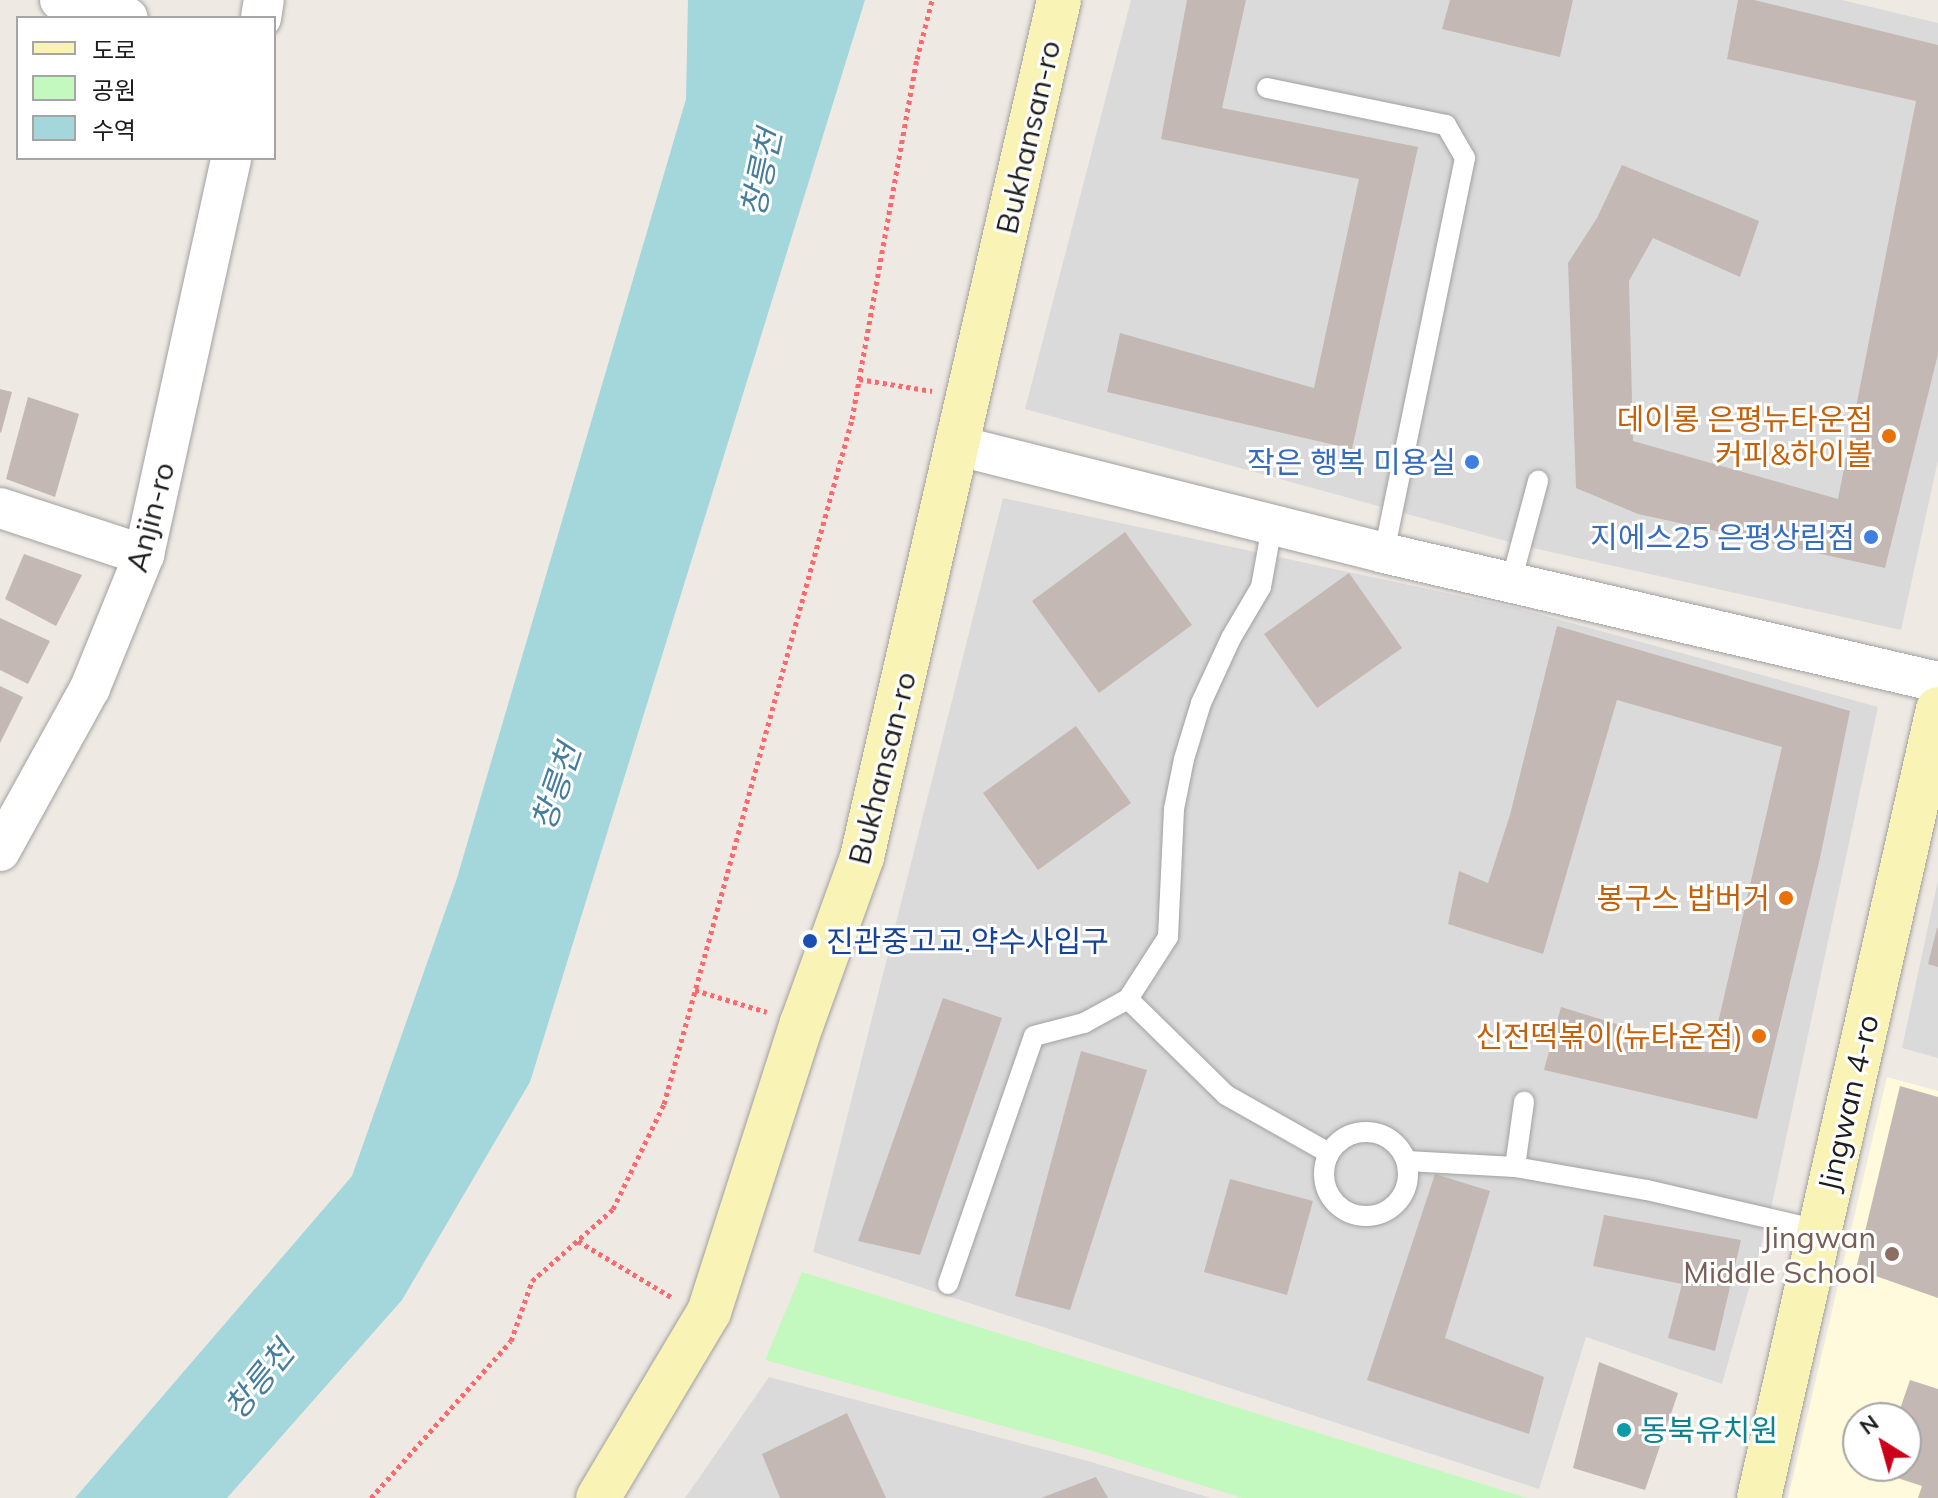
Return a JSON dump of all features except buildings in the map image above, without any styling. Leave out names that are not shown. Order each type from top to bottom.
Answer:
[{"type":"main road","name":"Bukhansan-ro","points":[[598,1498],[709,1312],[802,1023],[862,857],[959,446],[1059,0]]},
{"type":"main road","name":"Jingwan 4-ro","points":[[1759,1498],[1938,709]]},
{"type":"street","points":[[60,0],[120,16]]},
{"type":"street","name":"Anjin-ro","points":[[1,849],[90,688],[144,555],[231,160]]},
{"type":"street","points":[[959,446],[1384,553],[1938,682]]},
{"type":"street","points":[[2,513],[144,555]]},
{"type":"lane","points":[[1267,88],[1446,125],[1465,158],[1384,553]]},
{"type":"lane","points":[[1511,582],[1538,481]]},
{"type":"lane","points":[[948,1284],[1034,1036],[1084,1023],[1128,999],[1168,937],[1174,809],[1184,759],[1201,703],[1231,638],[1261,587],[1272,526]]},
{"type":"lane","points":[[1128,999],[1226,1095],[1329,1153]]},
{"type":"lane","points":[[1515,1167],[1524,1102]]},
{"type":"lane","points":[[1364,1131],[1390,1139],[1407,1161],[1406,1188],[1400,1200],[1377,1215],[1364,1216],[1338,1206],[1329,1194],[1324,1167],[1329,1153],[1338,1142],[1364,1131]]},
{"type":"lane","points":[[1407,1161],[1515,1167],[1647,1190],[1819,1230]]},
{"type":"path","points":[[371,1498],[511,1341],[532,1281],[613,1209],[664,1104],[848,434],[917,59],[932,0]]},
{"type":"path","points":[[859,379],[932,391]]},
{"type":"path","points":[[695,990],[771,1014]]},
{"type":"path","points":[[578,1241],[675,1298]]},
{"type":"shaded area","points":[[1131,0],[1842,0],[1938,23],[1938,460],[1901,630],[1520,545],[1025,409]]},
{"type":"shaded area","points":[[1003,498],[1517,608],[1878,707],[1769,1218],[1722,1384],[1586,1337],[1539,1489],[813,1252]]},
{"type":"shaded area","points":[[1938,880],[1938,1058],[1902,1048]]},
{"type":"shaded area","name":"Jingwan Middle School","points":[[1887,1077],[1938,1091],[1938,1498],[1788,1498]]},
{"type":"shaded area","points":[[769,1377],[1088,1461],[1211,1498],[685,1498]]},
{"type":"green space","points":[[802,1272],[1528,1498],[1242,1498],[1093,1451],[765,1360]]},
{"type":"water","name":"창릉천","points":[[688,0],[865,0],[530,1082],[402,1300],[227,1498],[75,1498],[352,1176],[457,878],[686,99]]},
{"type":"place","name":"데이롱 은평뉴타운점 커피&하이볼","points":[[1889,436]]},
{"type":"place","name":"작은 행복 미용실","points":[[1472,462]]},
{"type":"place","name":"지에스25 은평상림점","points":[[1871,537]]},
{"type":"place","name":"봉구스 밥버거","points":[[1786,898]]},
{"type":"place","name":"진관중고교.약수사입구","points":[[810,941]]},
{"type":"place","name":"신전떡볶이(뉴타운점)","points":[[1759,1036]]},
{"type":"place","name":"Jingwan Middle School","points":[[1892,1254]]},
{"type":"place","name":"동북유치원","points":[[1624,1430]]}]
